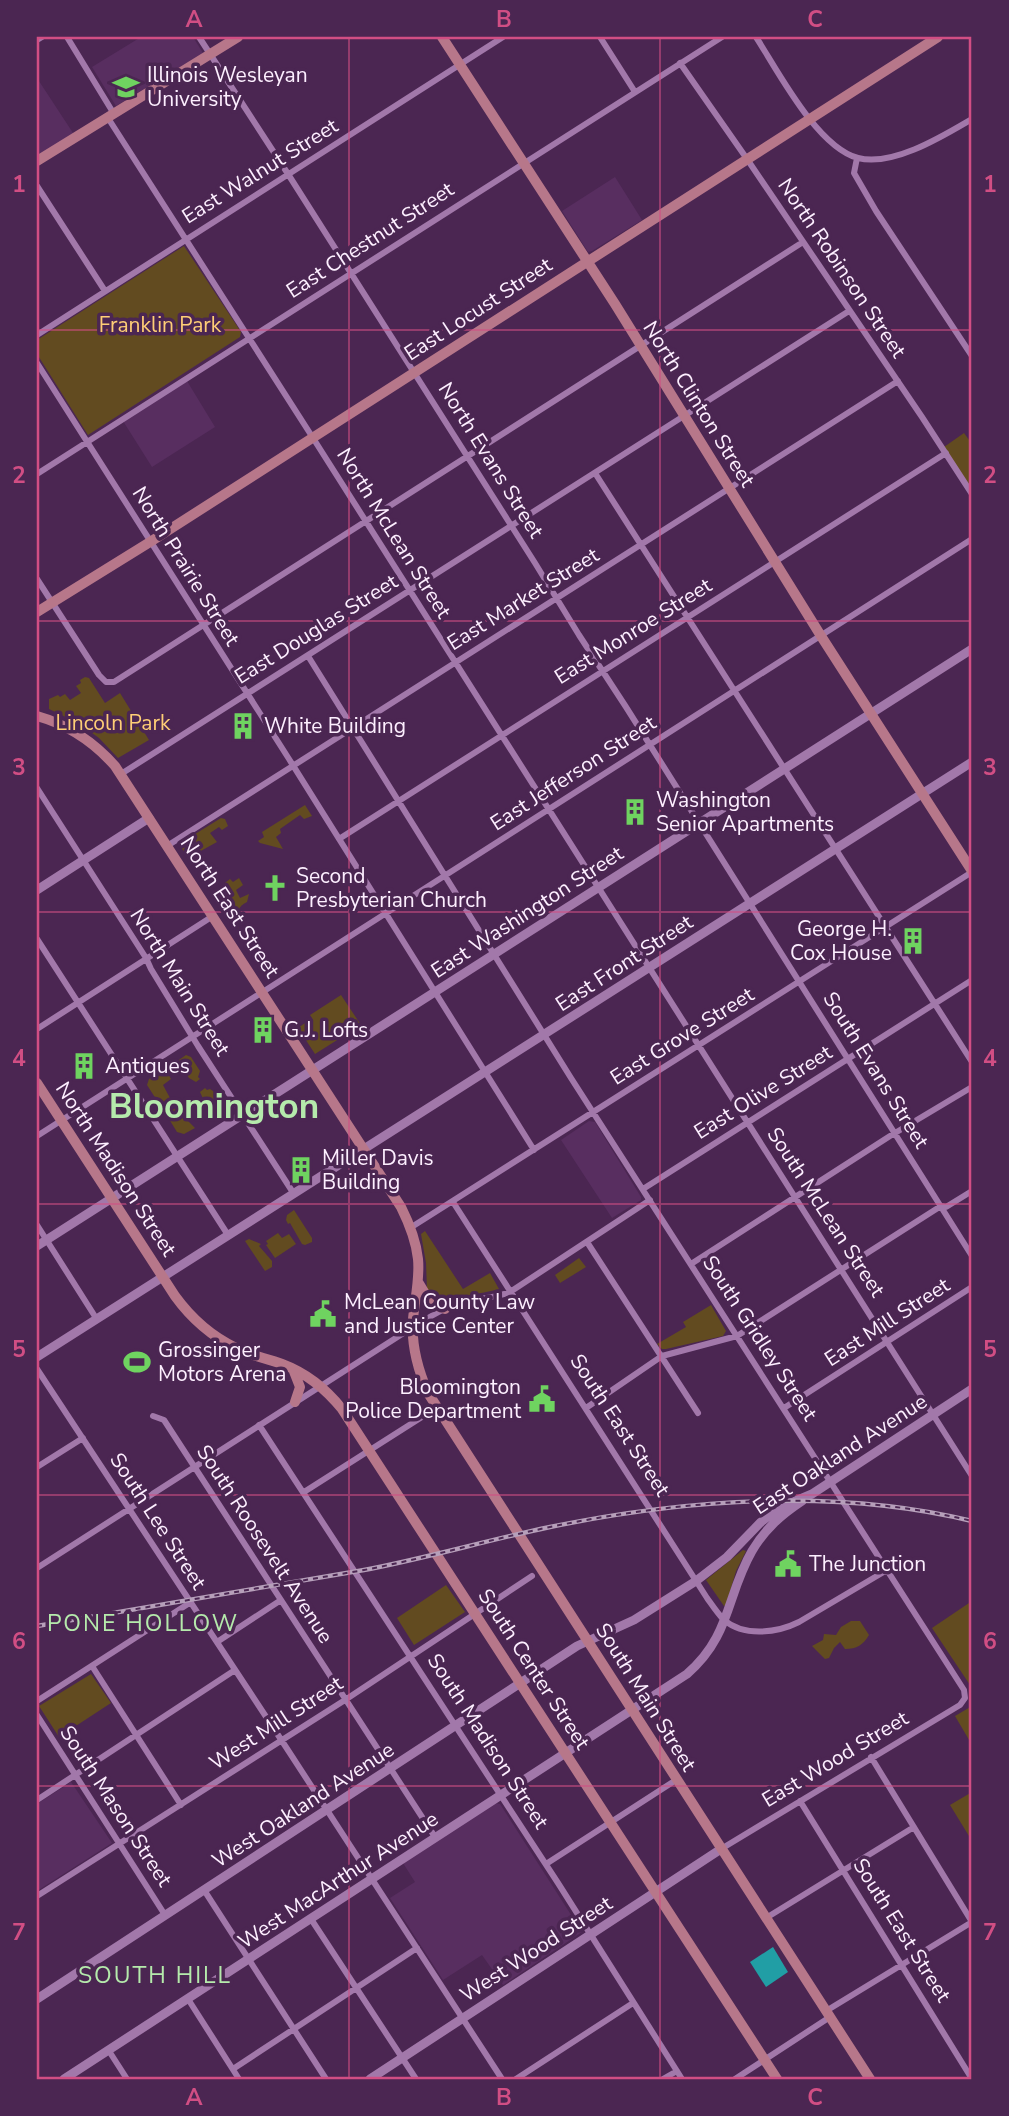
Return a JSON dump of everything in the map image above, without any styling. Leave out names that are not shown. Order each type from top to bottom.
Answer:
[{"type":"main road","points":[[37,161],[238,37]]},
{"type":"main road","name":"North Clinton Street","points":[[442,37],[972,871]]},
{"type":"main road","name":"East Locust Street","points":[[37,612],[938,37]]},
{"type":"main road","name":"East Washington Street","points":[[37,1246],[972,649]]},
{"type":"main road","name":"North East Street","points":[[37,716],[63,725],[90,741],[121,774],[364,1149]]},
{"type":"main road","name":"East Front Street","points":[[37,1357],[972,762]]},
{"type":"main road","points":[[37,890],[149,818]]},
{"type":"main road","name":"North Madison Street","points":[[37,1083],[163,1276]]},
{"type":"main road","points":[[364,1149],[401,1207],[418,1256],[413,1327]]},
{"type":"main road","name":"South Center Street","points":[[163,1276],[184,1307],[210,1333],[240,1350],[292,1368],[320,1386],[342,1409],[778,2079]]},
{"type":"main road","points":[[418,1282],[427,1299],[444,1309]]},
{"type":"main road","name":"South Main Street","points":[[413,1327],[417,1365],[436,1408],[870,2079]]},
{"type":"main road","points":[[292,1368],[300,1387],[295,1402]]},
{"type":"main road","name":"East Oakland Avenue","points":[[586,1637],[634,1620],[696,1581],[733,1552],[768,1516],[790,1502],[812,1494],[972,1389]]},
{"type":"main road","name":"West MacArthur Avenue","points":[[64,2079],[694,1669],[707,1654],[726,1621],[743,1568],[759,1539],[778,1518],[812,1494]]},
{"type":"main road","name":"West Oakland Avenue","points":[[37,1999],[520,1684],[586,1637]]},
{"type":"main road","name":"West Wood Street","points":[[370,2079],[721,1849]]},
{"type":"street","points":[[37,40],[42,37]]},
{"type":"street","name":"North McLean Street","points":[[67,37],[185,239],[649,968]]},
{"type":"street","name":"North Evans Street","points":[[199,37],[751,903]]},
{"type":"street","name":"East Walnut Street","points":[[37,335],[503,37]]},
{"type":"street","points":[[600,37],[635,92]]},
{"type":"street","name":"East Chestnut Street","points":[[37,474],[722,37]]},
{"type":"street","points":[[756,37],[810,120],[825,138],[858,158],[874,159],[898,155],[972,119]]},
{"type":"street","name":"North Robinson Street","points":[[680,64],[898,381],[972,494]]},
{"type":"street","points":[[858,158],[854,173],[897,244],[972,356]]},
{"type":"street","points":[[37,186],[105,291]]},
{"type":"street","points":[[37,579],[99,675],[106,682],[118,680],[803,242]]},
{"type":"street","name":"East Douglas Street","points":[[121,774],[849,311]]},
{"type":"street","name":"North Prairie Street","points":[[37,363],[534,1150]]},
{"type":"street","name":"East Market Street","points":[[167,846],[898,381]]},
{"type":"street","name":"East Monroe Street","points":[[339,839],[946,453]]},
{"type":"street","points":[[595,473],[972,1062]]},
{"type":"street","name":"East Jefferson Street","points":[[37,1136],[972,539]]},
{"type":"street","name":"South Gridley Street","points":[[307,656],[642,1189],[964,1690],[965,1698]]},
{"type":"street","name":"North Main Street","points":[[37,788],[294,1194]]},
{"type":"street","name":"East Grove Street","points":[[410,1228],[972,871]]},
{"type":"street","name":"South Evans Street","points":[[751,903],[972,1256]]},
{"type":"street","points":[[37,1029],[212,916]]},
{"type":"street","points":[[37,939],[229,1235]]},
{"type":"street","name":"South McLean Street","points":[[649,968],[972,1476]]},
{"type":"street","name":"East Olive Street","points":[[642,1189],[972,980]]},
{"type":"street","points":[[691,1264],[890,1136],[896,1135],[972,1087]]},
{"type":"street","points":[[586,1408],[662,1356],[737,1336],[941,1206],[946,1207],[972,1191]]},
{"type":"street","points":[[37,1568],[413,1327],[461,1302],[510,1292],[650,1200]]},
{"type":"street","name":"South East Street","points":[[453,1202],[696,1581],[726,1621]]},
{"type":"street","points":[[37,1225],[96,1318]]},
{"type":"street","points":[[587,1242],[698,1413]]},
{"type":"street","name":"East Mill Street","points":[[784,1408],[972,1287]]},
{"type":"street","name":"South Lee Street","points":[[37,1369],[502,2079]]},
{"type":"street","points":[[304,1492],[371,1454],[436,1408]]},
{"type":"street","name":"South Roosevelt Avenue","points":[[153,1416],[164,1420],[435,1838]]},
{"type":"street","name":"South Madison Street","points":[[259,1425],[546,1864],[682,2079]]},
{"type":"street","points":[[37,1467],[83,1438]]},
{"type":"street","points":[[726,1621],[738,1627],[758,1631],[786,1628],[887,1570]]},
{"type":"street","name":"West Mill Street","points":[[37,1896],[282,1741],[532,1576]]},
{"type":"street","points":[[217,1642],[281,1600]]},
{"type":"street","points":[[37,1701],[191,1602]]},
{"type":"street","points":[[92,1666],[181,1805]]},
{"type":"street","points":[[37,1800],[235,1670]]},
{"type":"street","name":"East Wood Street","points":[[721,1849],[960,1705],[965,1698]]},
{"type":"street","name":"South Mason Street","points":[[37,1715],[165,1916]]},
{"type":"street","points":[[735,2079],[901,1965],[972,1922],[871,1757]]},
{"type":"street","points":[[546,1864],[676,1780]]},
{"type":"street","name":"South East Street","points":[[800,1801],[971,2078]]},
{"type":"street","points":[[766,1918],[914,1827]]},
{"type":"street","name":"South Mason Street","points":[[204,1890],[326,2079]]},
{"type":"street","points":[[311,1919],[415,2079]]},
{"type":"street","points":[[233,2069],[417,1948]]},
{"type":"street","points":[[188,1999],[239,2079]]},
{"type":"street","points":[[516,2079],[634,2003]]},
{"type":"street","points":[[109,2051],[127,2079]]},
{"type":"street","points":[[663,2079],[677,2071]]},
{"type":"shaded area","name":"Illinois Wesleyan University","points":[[141,37],[193,37],[203,53],[116,106],[92,67]]},
{"type":"shaded area","points":[[37,78],[75,136],[37,159]]},
{"type":"shaded area","points":[[615,177],[642,220],[588,252],[562,211]]},
{"type":"shaded area","points":[[187,381],[215,427],[152,467],[123,421]]},
{"type":"shaded area","points":[[589,1121],[595,1122],[641,1197],[641,1200],[612,1218],[561,1140]]},
{"type":"shaded area","points":[[71,1782],[112,1843],[37,1891],[37,1804]]},
{"type":"shaded area","points":[[495,1803],[500,1804],[582,1932],[503,1985],[482,1955],[443,1980],[390,1898],[415,1882],[403,1863]]},
{"type":"shaded area","points":[[773,1947],[788,1972],[766,1987],[750,1962]]},
{"type":"green space","name":"Franklin Park","points":[[184,246],[241,332],[240,337],[88,435],[37,354],[37,340]]},
{"type":"green space","points":[[964,433],[972,444],[972,489],[944,447]]},
{"type":"green space","name":"Lincoln Park","points":[[85,677],[89,678],[105,703],[120,693],[149,740],[118,758],[99,738],[78,723],[49,709],[49,699],[65,694],[70,700],[81,693],[76,686]]},
{"type":"green space","points":[[305,805],[312,816],[304,819],[300,815],[280,829],[281,833],[276,837],[283,849],[258,841],[264,837],[262,832]]},
{"type":"green space","points":[[221,818],[225,819],[228,826],[222,830],[219,827],[210,833],[217,842],[188,858],[179,844]]},
{"type":"green space","points":[[239,878],[243,885],[236,890],[240,898],[249,894],[247,902],[238,910],[235,922],[238,923],[240,935],[213,892],[230,879],[233,882]]},
{"type":"green space","points":[[341,995],[361,1025],[315,1054],[298,1028],[312,1018],[310,1015]]},
{"type":"green space","points":[[186,1055],[191,1057],[200,1071],[200,1079],[196,1082],[184,1071],[175,1076],[169,1067]]},
{"type":"green space","points":[[165,1069],[171,1079],[163,1085],[170,1098],[163,1104],[159,1098],[156,1099],[147,1085],[149,1079]]},
{"type":"green space","points":[[205,1088],[213,1091],[223,1106],[222,1111],[210,1118],[200,1092]]},
{"type":"green space","points":[[176,1108],[185,1118],[190,1116],[187,1120],[195,1128],[184,1134],[177,1132],[168,1112]]},
{"type":"green space","points":[[294,1210],[312,1242],[302,1244],[290,1223],[288,1224],[287,1215]]},
{"type":"green space","points":[[425,1231],[463,1289],[490,1273],[499,1289],[435,1300],[427,1289],[421,1234]]},
{"type":"green space","points":[[278,1233],[282,1238],[289,1234],[296,1244],[275,1258],[266,1241]]},
{"type":"green space","points":[[249,1239],[261,1244],[259,1246],[272,1261],[272,1267],[265,1271],[245,1241]]},
{"type":"green space","points":[[579,1258],[586,1267],[560,1283],[555,1275]]},
{"type":"green space","points":[[711,1305],[726,1331],[723,1336],[666,1349],[657,1344],[686,1327],[683,1322]]},
{"type":"green space","points":[[743,1550],[746,1551],[724,1606],[706,1580]]},
{"type":"green space","points":[[446,1585],[465,1612],[414,1645],[397,1618]]},
{"type":"green space","points":[[972,1601],[972,1688],[932,1628]]},
{"type":"green space","points":[[851,1621],[860,1621],[869,1635],[859,1646],[845,1649],[840,1642],[829,1658],[825,1659],[812,1646],[823,1640],[824,1634],[836,1635],[841,1627]]},
{"type":"green space","points":[[91,1674],[111,1703],[59,1737],[39,1706]]},
{"type":"green space","points":[[972,1706],[972,1745],[955,1716]]},
{"type":"green space","points":[[972,1792],[972,1841],[950,1805]]},
{"type":"railway","points":[[37,1626],[364,1570],[601,1517],[707,1504],[761,1501],[868,1504],[972,1521]]},
{"type":"place","name":"Illinois Wesleyan University","points":[[126,87]]},
{"type":"place","name":"White Building","points":[[243,726]]},
{"type":"place","name":"Washington Senior Apartments","points":[[635,812]]},
{"type":"place","name":"Second Presbyterian Church","points":[[275,888]]},
{"type":"place","name":"George H. Cox House","points":[[913,941]]},
{"type":"place","name":"G.J. Lofts","points":[[263,1030]]},
{"type":"place","name":"Antiques","points":[[84,1066]]},
{"type":"place","name":"Miller Davis Building","points":[[301,1170]]},
{"type":"place","name":"McLean County Law and Justice Center","points":[[323,1314]]},
{"type":"place","name":"Grossinger Motors Arena","points":[[137,1362]]},
{"type":"place","name":"Bloomington Police Department","points":[[542,1399]]},
{"type":"place","name":"The Junction","points":[[788,1564]]},
{"type":"district","name":"Bloomington","points":[[214,1106]]},
{"type":"district","name":"PONE HOLLOW","points":[[143,1623]]},
{"type":"district","name":"SOUTH HILL","points":[[155,1975]]}]
